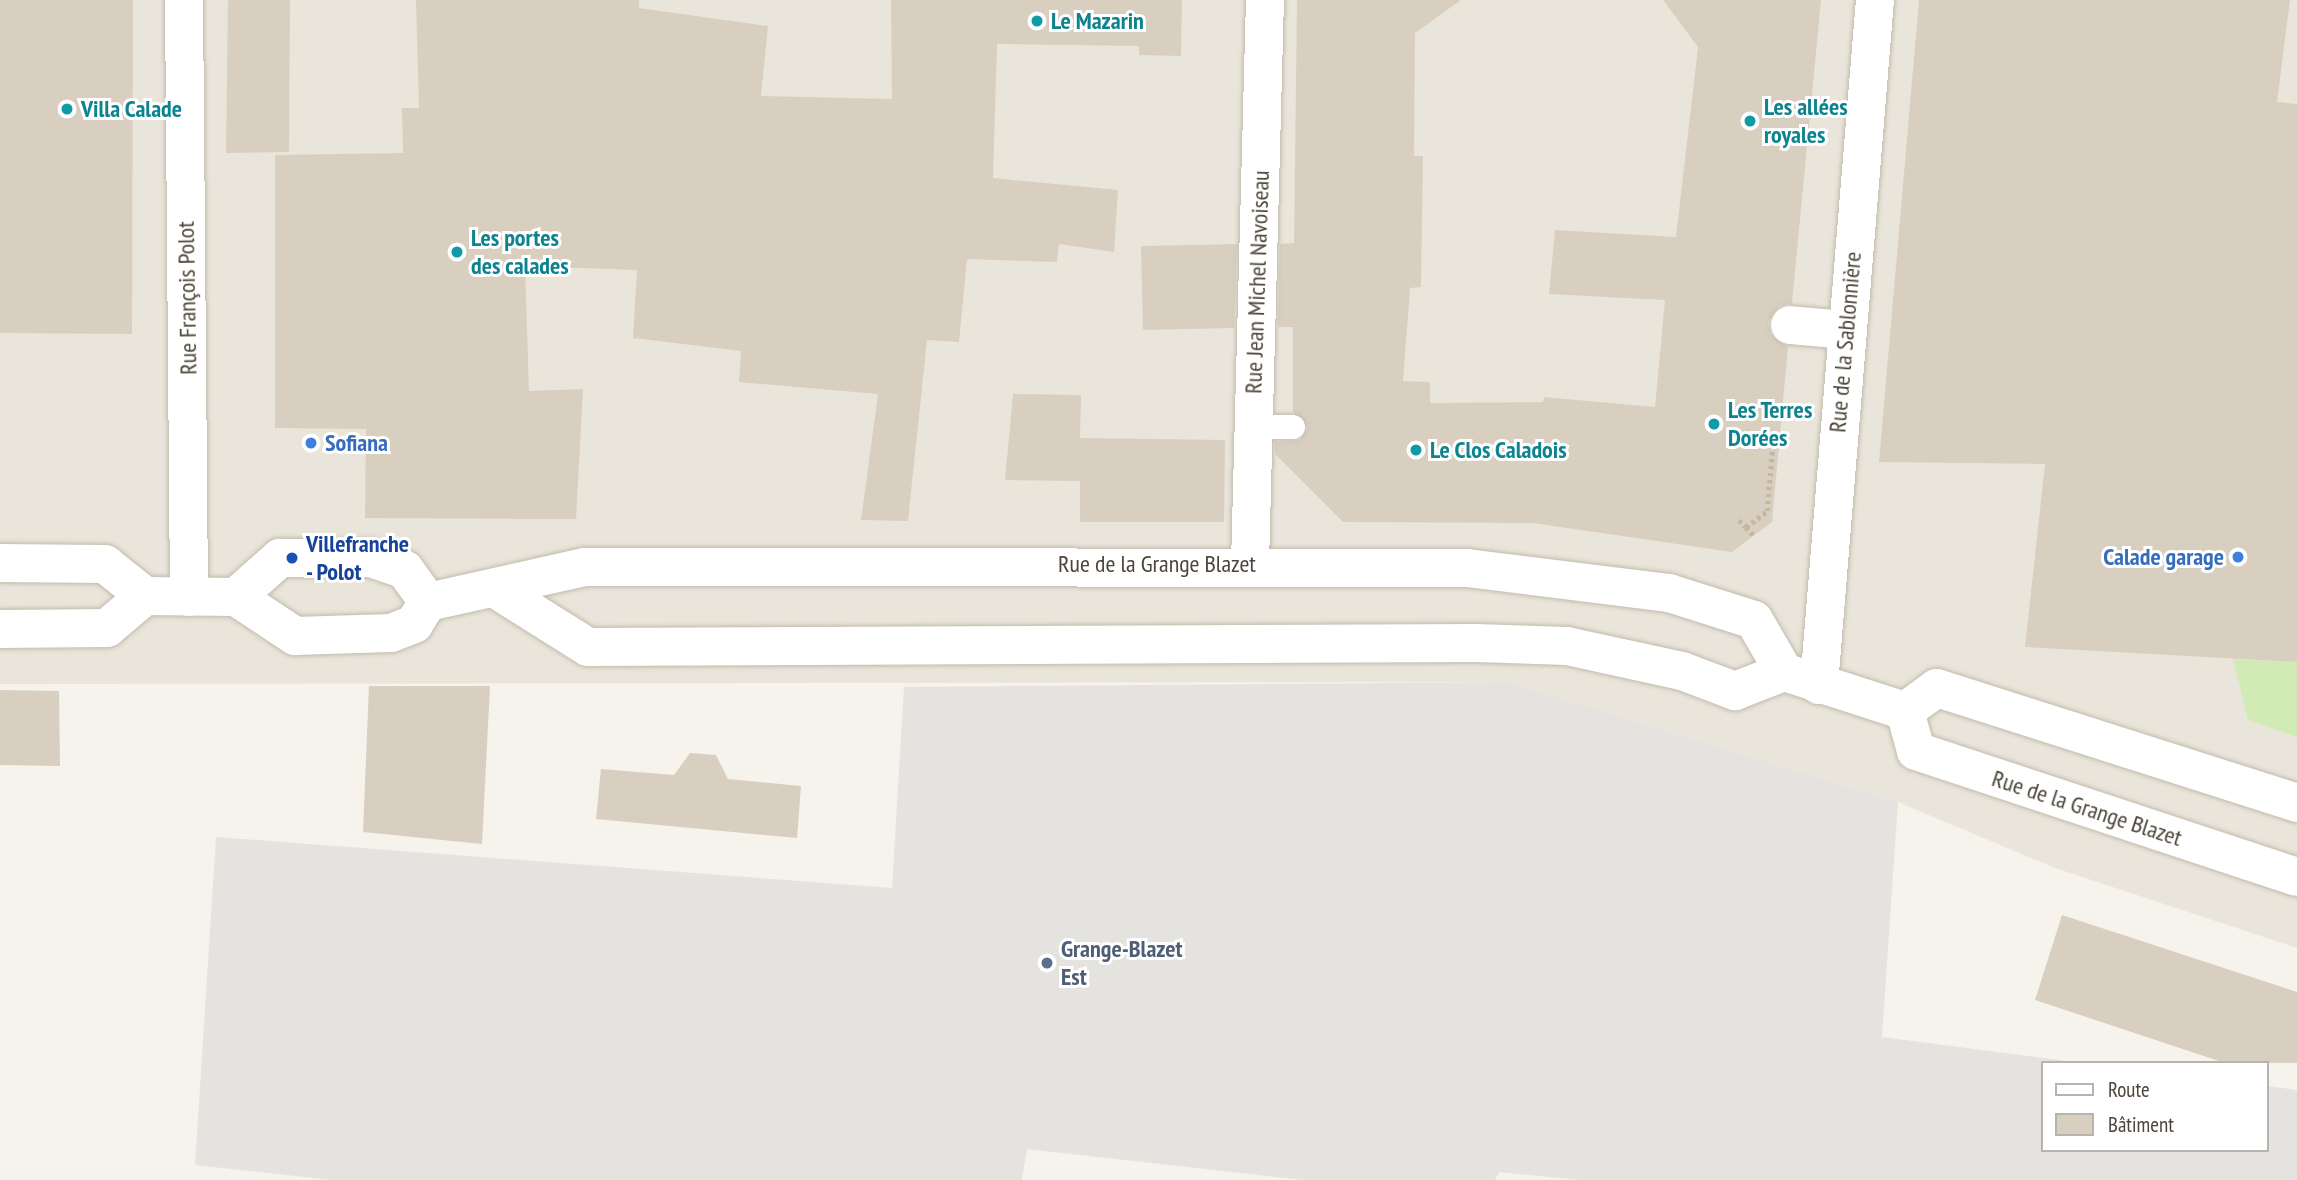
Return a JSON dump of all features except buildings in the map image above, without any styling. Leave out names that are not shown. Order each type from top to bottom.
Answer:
[{"type":"street","name":"Rue François Polot","points":[[184,0],[189,597]]},
{"type":"street","name":"Rue Jean Michel Navoiseau","points":[[1250,564],[1265,0]]},
{"type":"street","name":"Rue de la Sablonnière","points":[[1802,679],[1846,330],[1875,0]]},
{"type":"street","points":[[1790,325],[1846,330]]},
{"type":"street","points":[[0,563],[105,564],[145,596],[236,597],[295,636],[391,633],[414,624],[428,602],[405,570],[371,558],[280,558],[236,597]]},
{"type":"street","name":"Rue de la Grange Blazet","points":[[428,602],[497,590],[585,567],[1250,564],[1468,568],[1669,593],[1754,620],[1802,679]]},
{"type":"street","points":[[497,590],[588,647],[1476,643],[1567,646],[1682,671],[1735,691],[1802,679],[1905,711],[1937,688],[2297,803]]},
{"type":"street","points":[[0,629],[107,628],[145,596]]},
{"type":"street","name":"Rue de la Grange Blazet","points":[[1905,711],[1916,751],[2297,877]]},
{"type":"lane","points":[[1253,427],[1293,427]]},
{"type":"path","points":[[1746,527],[1767,511],[1773,440],[1779,442]]},
{"type":"path","points":[[1739,520],[1754,536]]},
{"type":"shaded area","points":[[0,0],[2297,0],[2297,948],[2055,868],[1898,802],[1509,682],[0,684]]},
{"type":"shaded area","name":"Grange-Blazet Est","points":[[1509,682],[1898,802],[1882,1037],[2068,1061],[2042,1061],[2042,1152],[2269,1152],[2269,1086],[2297,1090],[2297,1180],[1581,1180],[1499,1172],[1495,1180],[1304,1180],[1027,1149],[1022,1180],[332,1180],[195,1165],[216,837],[892,888],[904,687]]},
{"type":"green space","points":[[2233,659],[2297,662],[2297,737],[2248,720]]},
{"type":"place","name":"Le Mazarin","points":[[1037,21]]},
{"type":"place","name":"Villa Calade","points":[[67,109]]},
{"type":"place","name":"Les allées royales","points":[[1750,121]]},
{"type":"place","name":"Les portes des calades","points":[[457,252]]},
{"type":"place","name":"Les Terres Dorées","points":[[1714,424]]},
{"type":"place","name":"Sofiana","points":[[311,443]]},
{"type":"place","name":"Le Clos Caladois","points":[[1416,450]]},
{"type":"place","name":"Calade garage","points":[[2238,557]]},
{"type":"place","name":"Villefranche - Polot","points":[[292,558]]},
{"type":"place","name":"Grange-Blazet Est","points":[[1047,963]]}]
